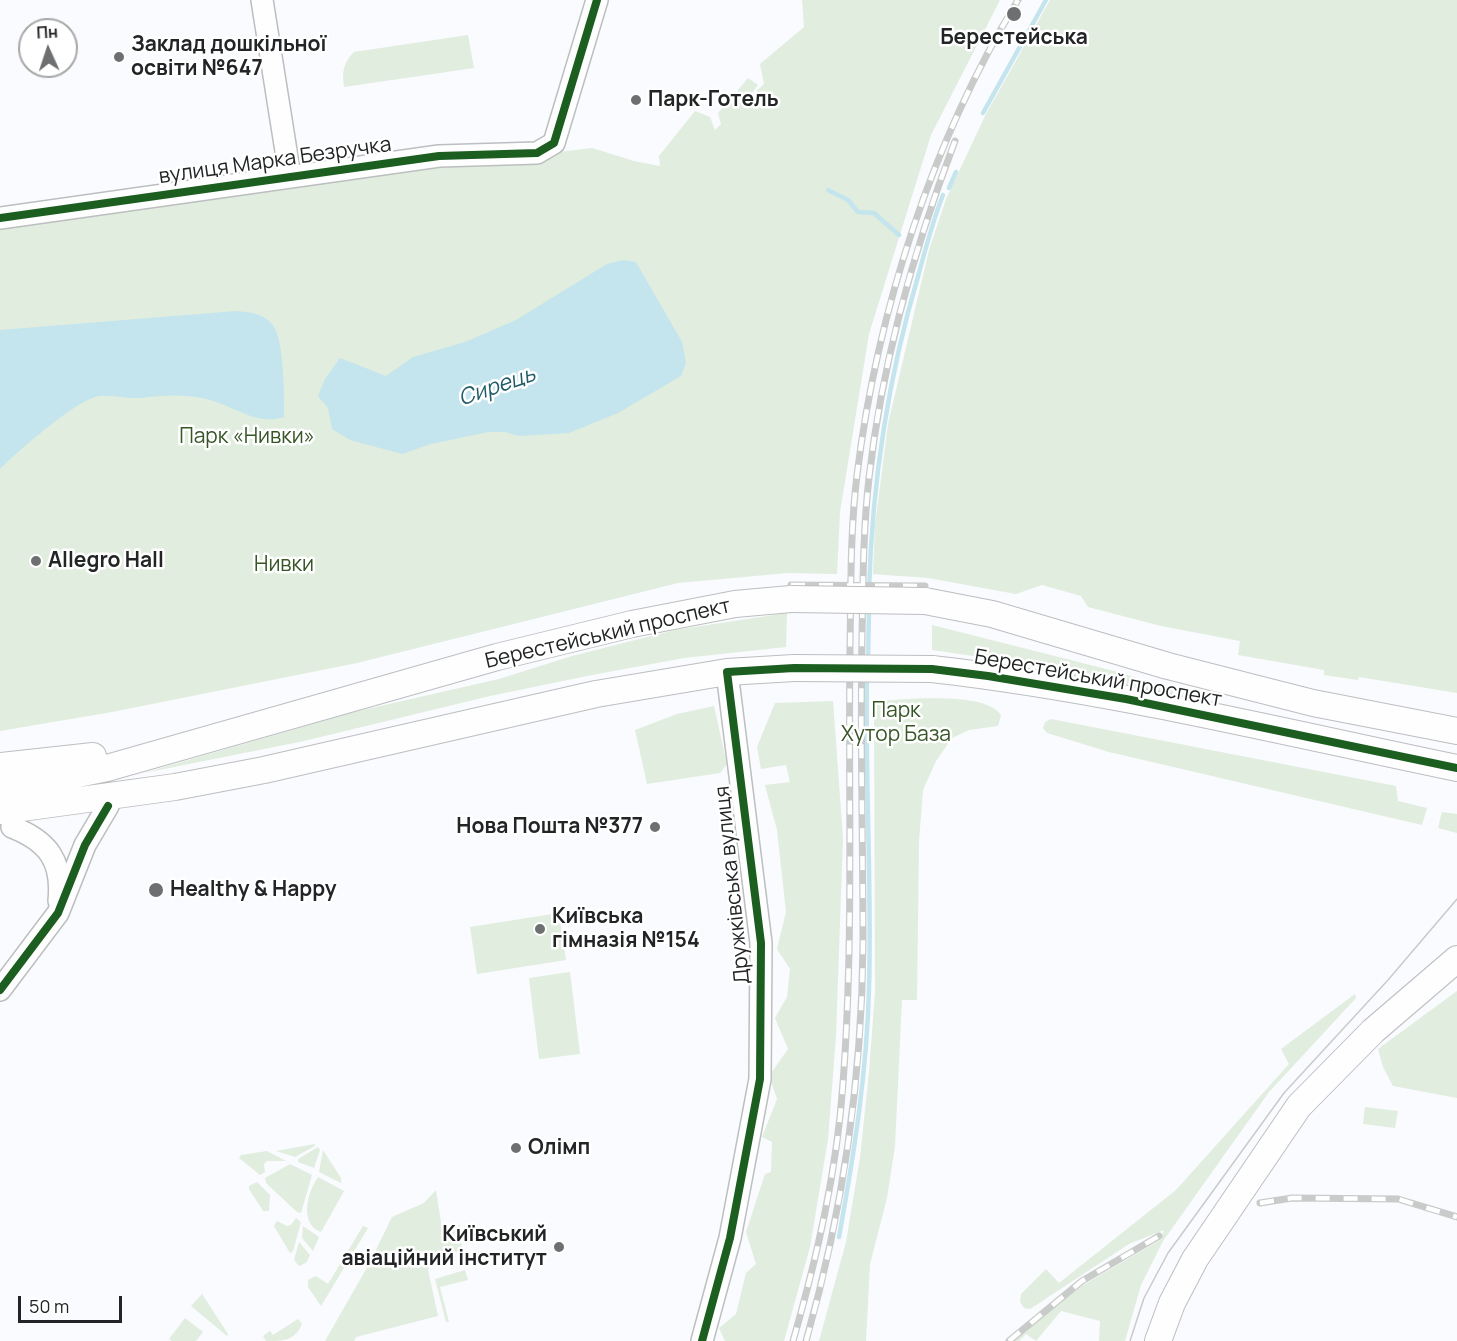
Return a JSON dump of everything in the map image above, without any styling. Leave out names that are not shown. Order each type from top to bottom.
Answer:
[{"type":"main road","name":"Берестейський проспект","points":[[0,790],[107,768],[497,657],[632,624],[735,604],[791,599],[925,601],[992,614],[1168,666],[1313,703],[1457,731]]},
{"type":"main road","name":"Берестейський проспект","points":[[4,822],[351,752],[515,710],[596,693],[727,672],[794,668],[932,669],[1030,681],[1457,768]]},
{"type":"main road","points":[[1410,722],[1457,722]]},
{"type":"main road","name":"Берестейський проспект","points":[[0,766],[186,745]]},
{"type":"main road","name":"Берестейський проспект","points":[[4,822],[108,806],[175,787]]},
{"type":"main road","points":[[1158,1341],[1172,1303],[1195,1259],[1299,1106],[1373,1031],[1457,958]]},
{"type":"street","points":[[262,0],[290,176]]},
{"type":"street","name":"вулиця Марка Безручка","points":[[0,218],[439,156],[537,153],[554,143],[597,0]]},
{"type":"street","name":"Дружківська вулиця","points":[[702,1341],[730,1238],[760,1078],[761,942],[727,672]]},
{"type":"street","points":[[0,990],[58,913],[86,845],[108,806]]},
{"type":"street","points":[[4,822],[34,836],[49,850],[56,862],[60,879],[58,913]]},
{"type":"green space","name":"Парк «Нивки»","points":[[802,0],[1000,0],[931,135],[869,334],[840,512],[837,574],[788,573],[678,583],[357,663],[112,712],[0,731],[0,226],[293,184],[592,148],[634,161],[660,166],[659,156],[695,111],[710,117],[715,130],[721,124],[718,113],[732,97],[740,100],[734,95],[748,78],[758,85],[745,102],[764,84],[760,64],[804,27]]},
{"type":"green space","points":[[1050,0],[1457,0],[1457,693],[1359,677],[1358,680],[1324,675],[1324,670],[1238,655],[1240,641],[1161,626],[1088,607],[1081,596],[1042,585],[1016,594],[928,578],[873,574],[875,525],[888,424],[929,250],[946,199],[986,114]]},
{"type":"green space","points":[[468,35],[474,68],[344,87],[344,68],[354,52]]},
{"type":"green space","points":[[787,613],[786,647],[684,658],[592,675],[490,696],[304,741],[144,773],[354,712],[499,679],[572,656],[675,630]]},
{"type":"green space","points":[[932,625],[1118,672],[1217,703],[1001,660],[932,650]]},
{"type":"green space","name":"Парк Хутор База","points":[[922,698],[961,699],[992,707],[1001,715],[998,726],[969,730],[952,738],[936,761],[923,790],[919,841],[917,1000],[902,1000],[895,1146],[887,1198],[870,1264],[866,1341],[819,1341],[846,1242],[860,1158],[869,1072],[875,992],[874,701]]},
{"type":"green space","points":[[833,701],[843,838],[836,1036],[828,1139],[810,1247],[784,1341],[725,1341],[719,1328],[736,1314],[746,1273],[756,1264],[746,1232],[765,1174],[771,1172],[772,1142],[762,1137],[777,1099],[769,1076],[788,1049],[775,1018],[787,997],[790,969],[777,949],[786,912],[777,830],[765,785],[790,782],[786,765],[761,769],[757,747],[775,703]]},
{"type":"green space","points":[[714,706],[727,764],[720,773],[647,784],[635,730],[677,714]]},
{"type":"green space","points":[[1051,719],[1396,786],[1398,801],[1427,808],[1422,825],[1109,752],[1047,733],[1043,728],[1045,722]]},
{"type":"green space","points":[[1442,812],[1457,814],[1457,833],[1438,828]]},
{"type":"green space","points":[[559,913],[566,960],[477,974],[470,927]]},
{"type":"green space","points":[[570,972],[580,1054],[539,1059],[529,978]]},
{"type":"green space","points":[[1457,991],[1457,1098],[1393,1086],[1383,1067],[1378,1049]]},
{"type":"green space","points":[[1355,994],[1356,998],[1269,1092],[1163,1241],[1141,1285],[1125,1341],[1099,1341],[1100,1321],[1061,1311],[1036,1341],[1026,1334],[1019,1341],[1013,1341],[1080,1287],[1160,1240],[1164,1230],[1129,1244],[1030,1309],[1024,1308],[1020,1302],[1021,1294],[1046,1269],[1059,1283],[1176,1190],[1289,1064],[1281,1049]]},
{"type":"green space","points":[[1365,1107],[1398,1111],[1395,1128],[1363,1124]]},
{"type":"green space","points":[[315,1144],[295,1157],[276,1151]]},
{"type":"green space","points":[[318,1147],[320,1150],[314,1168],[298,1162],[298,1159]]},
{"type":"green space","points":[[323,1150],[341,1178],[341,1183],[319,1172]]},
{"type":"green space","points":[[267,1151],[286,1161],[267,1161],[264,1164],[265,1172],[260,1175],[239,1158],[241,1155]]},
{"type":"green space","points":[[290,1164],[312,1175],[301,1213],[297,1212],[266,1183],[265,1178]]},
{"type":"green space","points":[[318,1177],[344,1191],[321,1232],[314,1228],[307,1215],[308,1199]]},
{"type":"green space","points":[[257,1182],[270,1195],[269,1211],[263,1211],[249,1189],[249,1186]]},
{"type":"green space","points":[[436,1190],[442,1229],[460,1225],[462,1250],[434,1257],[428,1270],[438,1316],[356,1337],[354,1341],[325,1341],[369,1264],[392,1217],[424,1203]]},
{"type":"green space","points":[[296,1218],[301,1222],[293,1251],[290,1253],[274,1226],[277,1221],[287,1226],[291,1225]]},
{"type":"green space","points":[[303,1226],[319,1237],[313,1251],[302,1238]]},
{"type":"green space","points":[[363,1226],[368,1228],[321,1306],[308,1287],[308,1280],[316,1276],[328,1284]]},
{"type":"green space","points":[[299,1242],[310,1255],[306,1263],[299,1266],[294,1260]]},
{"type":"green space","points":[[465,1270],[468,1280],[440,1287],[449,1322],[446,1322],[435,1279]]},
{"type":"green space","points":[[202,1294],[228,1334],[227,1336],[191,1306]]},
{"type":"green space","points":[[185,1318],[203,1332],[196,1341],[172,1341],[169,1339]]},
{"type":"green space","points":[[298,1319],[302,1324],[299,1330],[288,1339],[266,1341],[263,1336],[270,1331],[273,1335]]},
{"type":"water","name":"Сирець","points":[[623,260],[636,262],[682,342],[686,363],[681,376],[618,413],[569,433],[519,436],[505,432],[488,432],[431,444],[402,454],[350,440],[332,429],[328,408],[318,396],[325,379],[340,358],[386,376],[413,357],[465,342],[516,320],[607,264]]},
{"type":"water","points":[[236,311],[259,315],[271,323],[276,330],[283,368],[284,417],[265,419],[220,403],[193,397],[100,396],[90,399],[63,415],[0,469],[0,330]]},
{"type":"waterway","points":[[983,113],[1046,0]]},
{"type":"waterway","points":[[949,188],[956,172]]},
{"type":"waterway","points":[[828,190],[848,200],[858,212],[874,213],[899,235]]},
{"type":"waterway","points":[[869,591],[878,470],[890,391],[908,312],[943,195]]},
{"type":"waterway","points":[[868,660],[869,609]]},
{"type":"waterway","points":[[839,1237],[859,1113],[868,1019],[870,911],[867,678]]},
{"type":"tram line","points":[[1130,1341],[1144,1298],[1168,1253],[1284,1093],[1388,980],[1457,899]]},
{"type":"railway","points":[[793,1341],[825,1214],[836,1149],[843,1083],[850,920],[852,539],[857,475],[866,414],[878,352],[894,290],[935,169],[959,111],[987,54],[1018,0]]},
{"type":"railway","points":[[806,1341],[840,1194],[859,1044],[863,943],[861,713],[864,537],[869,478],[891,349],[913,265],[955,141]]},
{"type":"railway","points":[[791,585],[925,586]]},
{"type":"railway","points":[[791,595],[925,597]]},
{"type":"railway","points":[[1260,1203],[1292,1198],[1398,1199],[1457,1217]]},
{"type":"railway","points":[[1009,1341],[1082,1281],[1159,1236]]},
{"type":"cycle path","points":[[0,218],[439,156],[537,153],[554,143],[597,0]]},
{"type":"cycle path","points":[[702,1341],[730,1238],[760,1079],[761,943],[727,672],[794,668],[932,669],[988,676],[1126,699],[1457,768]]},
{"type":"cycle path","points":[[0,990],[58,913],[85,845],[108,806]]},
{"type":"place","name":"Берестейська","points":[[1014,14]]},
{"type":"place","name":"Заклад дошкільної освіти №647","points":[[119,57]]},
{"type":"place","name":"Парк-Готель","points":[[636,100]]},
{"type":"place","name":"Allegro Hall","points":[[36,561]]},
{"type":"place","name":"Нова Пошта №377","points":[[655,827]]},
{"type":"place","name":"Healthy & Happy","points":[[156,890]]},
{"type":"place","name":"Київська гімназія №154","points":[[540,929]]},
{"type":"place","name":"Олімп","points":[[516,1148]]},
{"type":"place","name":"Київський авіаційний інститут","points":[[559,1247]]},
{"type":"park label","name":"Нивки","points":[[284,565]]}]
